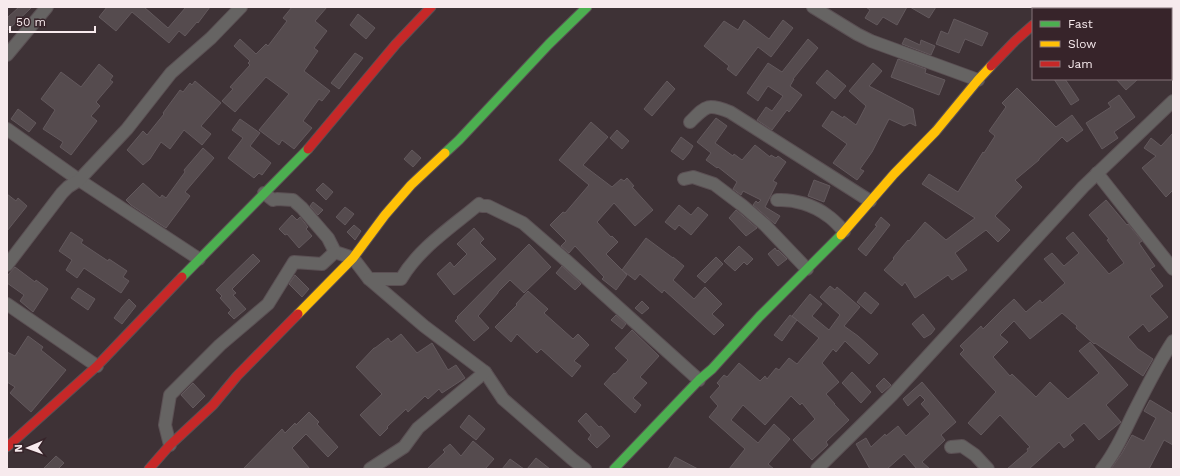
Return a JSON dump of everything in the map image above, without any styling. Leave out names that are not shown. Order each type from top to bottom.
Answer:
[{"type":"street","points":[[7,56],[47,7]]},
{"type":"street","points":[[7,265],[62,193],[79,180],[127,129],[171,73],[211,38],[241,7]]},
{"type":"street","points":[[7,447],[97,366],[314,142],[396,44],[432,7]]},
{"type":"street","points":[[149,469],[170,445],[213,405],[237,376],[352,258],[385,215],[411,185],[460,140],[550,44],[587,7]]},
{"type":"street","points":[[813,7],[864,38],[978,80]]},
{"type":"street","points":[[614,469],[699,380],[712,369],[760,316],[834,243],[894,174],[936,131],[978,80],[1015,41],[1032,26]]},
{"type":"street","points":[[817,469],[892,395],[1083,187],[1173,101]]},
{"type":"street","points":[[690,122],[703,109],[716,107],[730,112],[870,201]]},
{"type":"street","points":[[7,129],[79,180],[199,259]]},
{"type":"street","points":[[1097,173],[1173,269]]},
{"type":"street","points":[[684,179],[693,177],[714,184],[765,225],[807,269]]},
{"type":"street","points":[[264,193],[273,200],[293,200],[302,208],[328,238],[335,252],[352,258],[369,279],[424,326],[485,372],[503,399],[585,469]]},
{"type":"street","points":[[777,200],[786,200],[807,205],[828,216],[844,231]]},
{"type":"street","points":[[369,279],[401,280],[415,258],[429,246],[479,204],[482,206],[488,206],[523,223],[699,380]]},
{"type":"street","points":[[170,445],[165,425],[170,395],[220,345],[268,304],[294,262],[322,264],[335,252]]},
{"type":"street","points":[[7,304],[97,366]]},
{"type":"street","points":[[1102,469],[1111,458],[1147,385],[1173,341]]},
{"type":"street","points":[[370,469],[404,447],[418,428],[485,372]]},
{"type":"street","points":[[951,447],[962,446],[975,454],[988,469]]},
{"type":"building","points":[[19,7],[32,7],[7,31],[7,18]]},
{"type":"building","points":[[107,7],[144,7],[168,28],[186,7],[210,7],[198,23],[197,22],[185,36],[179,31],[169,43],[132,12],[116,31],[99,17]]},
{"type":"building","points":[[292,7],[327,7],[315,21],[327,31],[314,48],[318,51],[304,71],[330,91],[322,101],[319,99],[303,121],[312,128],[294,149],[282,140],[279,145],[259,130],[289,94],[266,77],[235,112],[222,101],[233,89],[230,87],[250,65],[248,63],[250,61],[234,46],[240,39],[256,54],[266,44],[268,46],[287,21],[283,18]]},
{"type":"building","points":[[866,7],[907,7],[897,25],[883,17],[877,25],[865,18],[870,10]]},
{"type":"building","points":[[910,7],[936,7],[929,18]]},
{"type":"building","points":[[358,14],[375,28],[366,39],[350,25]]},
{"type":"building","points":[[954,19],[988,33],[982,46],[965,39],[959,53],[936,44],[941,31],[948,34]]},
{"type":"building","points":[[744,20],[769,39],[783,20],[793,28],[771,57],[758,47],[736,76],[727,69],[729,66],[704,46],[724,21],[738,30]]},
{"type":"building","points":[[905,38],[920,45],[921,40],[935,46],[931,55],[902,44]]},
{"type":"building","points":[[808,39],[818,48],[793,79],[790,86],[802,95],[789,112],[787,110],[772,130],[757,120],[766,107],[772,111],[783,96],[768,86],[758,101],[747,93],[768,63],[782,72]]},
{"type":"building","points":[[355,53],[363,58],[339,89],[331,83]]},
{"type":"building","points":[[898,59],[926,69],[925,73],[945,80],[939,95],[891,77]]},
{"type":"building","points":[[873,63],[882,71],[869,86],[913,109],[916,126],[910,123],[904,126],[889,119],[872,152],[860,169],[864,171],[857,180],[833,163],[847,144],[822,126],[832,111],[843,118],[844,116],[856,125],[866,106],[849,91]]},
{"type":"building","points":[[99,64],[113,76],[110,80],[113,82],[96,102],[100,106],[91,116],[97,121],[71,155],[60,147],[63,142],[43,129],[55,110],[41,99],[61,72],[81,87]]},
{"type":"building","points":[[827,70],[846,86],[835,99],[816,83]]},
{"type":"building","points":[[1055,80],[1066,80],[1079,100],[1071,105]]},
{"type":"building","points":[[1117,80],[1137,80],[1126,90]]},
{"type":"building","points":[[195,81],[221,103],[201,126],[211,134],[202,145],[184,130],[170,149],[161,142],[150,159],[143,165],[127,150],[143,131],[147,135],[164,114],[163,113],[180,90],[183,92],[190,83],[192,85]]},
{"type":"building","points":[[667,81],[675,89],[652,116],[644,109]]},
{"type":"building","points":[[1017,88],[1056,127],[1072,115],[1083,130],[1067,142],[1062,137],[1039,160],[1015,180],[1022,187],[995,216],[1010,230],[998,242],[986,230],[955,253],[967,270],[952,280],[948,275],[915,298],[905,282],[902,286],[884,270],[894,259],[893,258],[925,222],[946,240],[975,218],[922,184],[929,174],[958,192],[995,136],[989,131],[1006,107],[1002,103]]},
{"type":"building","points":[[1119,95],[1135,117],[1114,132],[1118,138],[1102,149],[1086,123],[1111,107],[1108,103]]},
{"type":"building","points":[[18,109],[36,123],[29,132],[11,119]]},
{"type":"building","points":[[716,118],[727,126],[715,143],[733,156],[734,154],[742,160],[755,145],[770,157],[771,155],[776,158],[778,156],[786,162],[773,181],[777,183],[765,207],[780,216],[775,224],[753,205],[756,201],[758,203],[761,200],[743,191],[741,195],[733,189],[737,182],[718,167],[717,168],[706,160],[711,153],[697,142]]},
{"type":"building","points":[[240,119],[260,133],[250,146],[271,163],[262,175],[259,173],[254,178],[228,158],[243,138],[232,130]]},
{"type":"building","points":[[591,122],[608,137],[583,165],[612,187],[621,179],[624,181],[627,178],[634,186],[632,187],[653,210],[635,226],[614,203],[597,222],[611,237],[612,236],[618,242],[606,254],[627,275],[616,290],[602,279],[604,277],[575,246],[569,253],[561,246],[566,241],[550,225],[563,212],[565,213],[589,185],[559,160]]},
{"type":"building","points":[[617,130],[629,141],[622,149],[610,138]]},
{"type":"building","points":[[1173,133],[1173,190],[1166,197],[1142,168],[1156,156],[1144,148],[1151,138],[1161,146]]},
{"type":"building","points":[[681,137],[693,146],[683,160],[671,151]]},
{"type":"building","points":[[203,148],[214,158],[185,192],[190,196],[166,228],[131,205],[126,200],[143,183],[160,198],[162,195],[166,198],[185,172],[184,170]]},
{"type":"building","points":[[412,150],[421,158],[413,167],[404,159]]},
{"type":"building","points":[[814,180],[830,186],[824,202],[808,196]]},
{"type":"building","points":[[323,183],[333,192],[326,200],[316,190]]},
{"type":"building","points":[[7,194],[16,201],[18,198],[27,206],[7,231]]},
{"type":"building","points":[[1106,200],[1142,241],[1139,243],[1155,266],[1150,269],[1163,286],[1150,296],[1168,317],[1149,332],[1143,324],[1128,337],[1138,349],[1153,359],[1143,376],[1095,343],[1094,344],[1062,313],[1030,339],[1014,321],[1000,335],[1008,342],[993,357],[1010,376],[1012,374],[1036,397],[1050,382],[1068,399],[1099,373],[1079,351],[1090,342],[1128,385],[1106,405],[1121,422],[1099,440],[1084,423],[1070,435],[1074,440],[1064,448],[1059,442],[1029,469],[1007,469],[1028,451],[1027,449],[1030,447],[1000,415],[981,435],[968,423],[996,392],[960,354],[964,350],[960,346],[981,326],[983,329],[1014,299],[1026,312],[1040,300],[1042,303],[1065,283],[1044,259],[1052,253],[1064,266],[1079,253],[1066,238],[1073,232],[1109,274],[1124,263],[1107,240],[1109,239],[1089,215]]},
{"type":"building","points":[[313,202],[323,210],[318,215],[310,206]]},
{"type":"building","points":[[679,205],[691,215],[698,207],[708,215],[691,235],[679,225],[675,230],[665,222]]},
{"type":"building","points":[[345,207],[354,214],[345,225],[336,217]]},
{"type":"building","points":[[736,210],[757,228],[746,236],[729,218]]},
{"type":"building","points":[[292,215],[297,220],[300,217],[308,227],[306,229],[312,236],[299,248],[287,234],[285,235],[279,229]]},
{"type":"building","points":[[881,217],[890,225],[866,256],[858,249],[877,226],[875,225]]},
{"type":"building","points":[[354,225],[361,231],[355,240],[347,232]]},
{"type":"building","points":[[474,228],[484,239],[480,243],[496,259],[454,295],[437,274],[450,262],[454,267],[467,254],[457,244]]},
{"type":"building","points":[[71,232],[83,240],[81,243],[108,261],[109,259],[127,271],[123,277],[129,281],[121,293],[84,268],[77,278],[66,270],[72,260],[59,251]]},
{"type":"building","points":[[646,238],[684,266],[673,280],[694,299],[705,287],[722,304],[712,314],[724,325],[714,335],[664,290],[662,293],[640,274],[635,280],[622,270]]},
{"type":"building","points":[[529,244],[551,267],[524,293],[510,280],[478,316],[489,328],[474,341],[455,321],[458,318],[457,317]]},
{"type":"building","points":[[739,246],[753,259],[747,265],[744,262],[735,271],[724,261]]},
{"type":"building","points":[[775,248],[787,259],[778,266],[768,254]]},
{"type":"building","points":[[253,254],[260,261],[232,289],[236,293],[233,295],[246,309],[234,319],[228,313],[231,310],[220,298],[222,296],[216,290]]},
{"type":"building","points":[[716,257],[723,264],[705,283],[697,276]]},
{"type":"building","points":[[562,266],[581,284],[575,290],[556,273]]},
{"type":"building","points":[[15,267],[35,282],[36,280],[48,289],[33,312],[20,301],[24,295],[7,283],[7,276]]},
{"type":"building","points":[[295,275],[309,289],[302,297],[289,284]]},
{"type":"building","points":[[830,286],[835,290],[837,287],[860,307],[844,326],[878,354],[869,364],[845,341],[836,352],[833,349],[822,363],[839,382],[826,394],[849,420],[826,442],[828,445],[812,460],[793,440],[815,419],[802,403],[800,405],[791,396],[765,425],[743,405],[731,420],[758,443],[774,424],[790,439],[768,464],[774,469],[729,469],[745,449],[709,417],[718,406],[710,397],[720,386],[717,383],[724,375],[727,377],[739,363],[760,381],[765,376],[767,379],[776,368],[779,370],[789,358],[797,364],[819,338],[792,316],[810,294],[822,304],[812,316],[829,330],[840,315],[820,297]]},
{"type":"building","points":[[78,288],[95,299],[88,310],[71,298]]},
{"type":"building","points":[[528,291],[548,309],[544,313],[573,339],[578,334],[589,345],[574,361],[581,366],[572,377],[541,349],[537,353],[517,334],[511,342],[495,327],[517,305],[516,304]]},
{"type":"building","points":[[865,292],[879,304],[871,314],[857,302]]},
{"type":"building","points":[[129,299],[136,306],[122,324],[114,318]]},
{"type":"building","points":[[642,301],[649,308],[642,314],[635,308]]},
{"type":"building","points":[[923,314],[935,329],[931,334],[924,338],[912,324]]},
{"type":"building","points":[[616,315],[626,324],[622,329],[611,320]]},
{"type":"building","points":[[790,315],[797,320],[782,341],[774,335]]},
{"type":"building","points":[[632,330],[659,356],[640,377],[647,383],[633,398],[641,405],[635,413],[604,384],[628,360],[615,348]]},
{"type":"building","points":[[401,334],[417,353],[432,343],[448,370],[456,365],[465,378],[442,393],[439,389],[428,399],[425,396],[408,412],[406,409],[387,427],[388,428],[380,436],[360,415],[382,394],[356,367],[374,348],[388,338],[391,342]]},
{"type":"building","points":[[28,336],[43,347],[41,350],[66,370],[31,412],[10,393],[15,387],[7,382],[7,352],[15,356]]},
{"type":"building","points":[[852,372],[871,392],[861,403],[842,383]]},
{"type":"building","points":[[884,378],[891,385],[882,393],[876,386]]},
{"type":"building","points":[[922,382],[956,422],[941,435],[945,440],[922,462],[930,469],[917,469],[904,454],[887,469],[870,469],[856,444],[866,438],[871,447],[885,434],[886,436],[898,426],[906,436],[930,414],[921,404],[925,400],[920,395],[908,406],[903,399]]},
{"type":"building","points":[[193,383],[205,396],[193,408],[181,395]]},
{"type":"building","points":[[1150,400],[1173,414],[1173,445],[1164,440],[1149,469],[1111,469],[1132,435],[1144,441],[1156,418],[1144,411]]},
{"type":"building","points":[[309,412],[319,422],[317,424],[338,447],[328,457],[306,434],[292,448],[310,469],[243,469],[282,429],[285,433],[295,423],[296,425]]},
{"type":"building","points":[[586,413],[610,436],[597,448],[588,439],[591,435],[578,421]]},
{"type":"building","points":[[469,415],[485,429],[476,440],[460,427]]},
{"type":"building","points":[[473,441],[494,459],[485,469],[427,469],[445,452],[443,450],[450,444],[461,456]]},
{"type":"building","points":[[56,456],[64,463],[58,469],[43,469]]},
{"type":"building","points":[[675,457],[698,469],[668,469]]},
{"type":"building","points":[[536,458],[550,469],[527,469]]},
{"type":"building","points":[[510,459],[524,469],[502,469]]},
{"type":"traffic: fast","points":[[445,153],[549,44],[587,7]]},
{"type":"traffic: fast","points":[[182,277],[308,149]]},
{"type":"traffic: fast","points":[[614,469],[699,380],[712,369],[760,316],[841,235]]},
{"type":"traffic: slow","points":[[841,235],[894,174],[936,131],[991,66]]},
{"type":"traffic: slow","points":[[298,314],[353,258],[385,215],[411,185],[445,153]]},
{"type":"traffic: jam","points":[[308,149],[396,44],[431,7]]},
{"type":"traffic: jam","points":[[991,66],[1032,26]]},
{"type":"traffic: jam","points":[[7,447],[97,366],[182,277]]},
{"type":"traffic: jam","points":[[149,469],[170,445],[213,405],[237,376],[298,314]]}]
